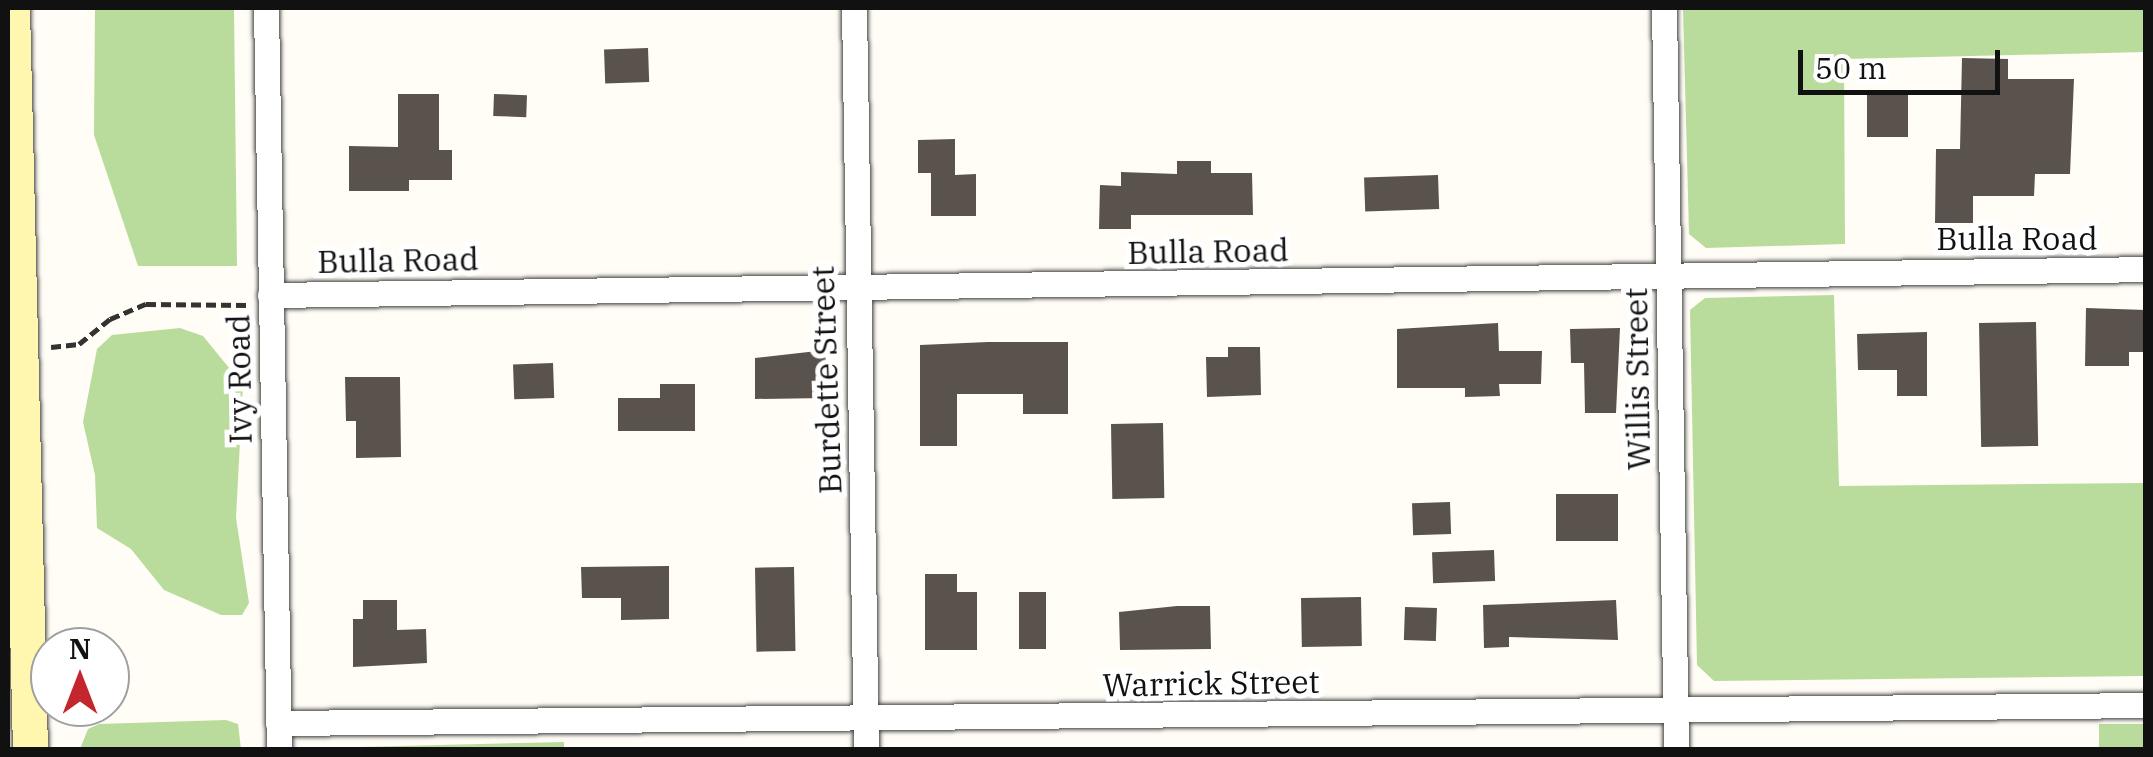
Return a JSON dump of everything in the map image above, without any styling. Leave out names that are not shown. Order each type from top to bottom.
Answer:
[{"type":"street","points":[[12,8],[12,309],[18,348],[30,750]]},
{"type":"street","name":"Ivy Road","points":[[266,8],[278,750]]},
{"type":"street","name":"Burdette Street","points":[[854,8],[855,286],[866,750]]},
{"type":"street","name":"Willis Street","points":[[1664,8],[1676,750]]},
{"type":"street","name":"Bulla Road","points":[[270,300],[855,286],[2146,269]]},
{"type":"street","name":"Warrick Street","points":[[278,723],[2146,706]]},
{"type":"path","points":[[18,348],[80,344],[110,320],[146,304],[270,300]]},
{"type":"green space","points":[[95,8],[234,8],[237,266],[138,266],[94,135]]},
{"type":"green space","points":[[1683,8],[2145,8],[2145,52],[1844,59],[1845,244],[1706,248],[1689,234]]},
{"type":"green space","points":[[1834,295],[1839,486],[2145,483],[2145,676],[1714,681],[1697,665],[1690,310],[1705,298]]},
{"type":"green space","points":[[180,328],[203,336],[243,385],[236,518],[249,603],[242,615],[221,615],[164,590],[131,549],[97,528],[95,475],[83,422],[97,349],[112,335]]},
{"type":"green space","points":[[226,720],[238,724],[241,749],[80,749],[88,729],[130,727],[130,723]]},
{"type":"green space","points":[[2099,724],[2145,724],[2145,749],[2099,749]]},
{"type":"green space","points":[[564,742],[564,750],[318,749],[319,748]]},
{"type":"building","points":[[648,48],[649,82],[605,84],[604,50]]},
{"type":"building","points":[[1962,58],[2008,59],[2008,79],[2074,79],[2070,174],[2035,174],[2034,196],[1973,196],[1973,223],[1935,223],[1936,149],[1960,149]]},
{"type":"building","points":[[1867,92],[1908,92],[1908,137],[1867,137]]},
{"type":"building","points":[[398,94],[439,94],[439,150],[452,150],[452,180],[409,180],[409,191],[349,191],[349,146],[398,147]]},
{"type":"building","points":[[494,94],[527,95],[526,117],[493,116]]},
{"type":"building","points":[[955,139],[955,175],[976,174],[976,216],[931,216],[931,173],[918,173],[918,140]]},
{"type":"building","points":[[1177,161],[1211,161],[1211,173],[1252,173],[1253,215],[1131,215],[1131,229],[1099,229],[1100,185],[1121,186],[1121,172],[1177,174]]},
{"type":"building","points":[[1438,175],[1439,209],[1365,212],[1364,178]]},
{"type":"building","points":[[2086,308],[2146,310],[2146,352],[2129,352],[2129,366],[2085,366]]},
{"type":"building","points":[[2036,322],[2038,446],[1981,447],[1979,323]]},
{"type":"building","points":[[1498,323],[1499,351],[1542,351],[1541,384],[1499,384],[1500,396],[1465,397],[1465,388],[1397,388],[1397,329]]},
{"type":"building","points":[[1620,328],[1616,413],[1585,413],[1584,363],[1571,363],[1570,329]]},
{"type":"building","points":[[1927,332],[1927,396],[1897,396],[1897,370],[1858,370],[1857,334]]},
{"type":"building","points":[[1068,342],[1068,414],[1023,414],[1023,394],[957,394],[957,446],[920,446],[920,345]]},
{"type":"building","points":[[1228,347],[1260,347],[1261,395],[1207,397],[1206,357],[1228,357]]},
{"type":"building","points":[[826,350],[826,398],[755,399],[755,358]]},
{"type":"building","points":[[553,363],[554,398],[514,399],[513,364]]},
{"type":"building","points":[[345,377],[400,377],[401,457],[356,458],[356,421],[346,421]]},
{"type":"building","points":[[660,384],[695,384],[695,431],[618,431],[618,398],[660,398]]},
{"type":"building","points":[[1163,423],[1164,498],[1112,499],[1111,424]]},
{"type":"building","points":[[1556,494],[1618,494],[1618,541],[1556,541]]},
{"type":"building","points":[[1450,502],[1451,534],[1413,535],[1412,503]]},
{"type":"building","points":[[1494,550],[1495,581],[1433,583],[1432,552]]},
{"type":"building","points":[[669,566],[669,619],[621,620],[621,598],[582,598],[581,567]]},
{"type":"building","points":[[794,567],[795,651],[756,652],[755,568]]},
{"type":"building","points":[[925,574],[957,574],[957,592],[977,592],[977,650],[925,650]]},
{"type":"building","points":[[1019,592],[1046,592],[1046,649],[1019,649]]},
{"type":"building","points":[[1361,597],[1362,646],[1302,647],[1301,598]]},
{"type":"building","points":[[363,600],[397,600],[397,630],[426,629],[427,663],[353,667],[353,619],[363,619]]},
{"type":"building","points":[[1616,600],[1618,640],[1509,637],[1509,647],[1484,648],[1483,605]]},
{"type":"building","points":[[1210,606],[1211,649],[1120,650],[1119,612]]},
{"type":"building","points":[[1405,607],[1437,608],[1436,641],[1404,640]]}]
